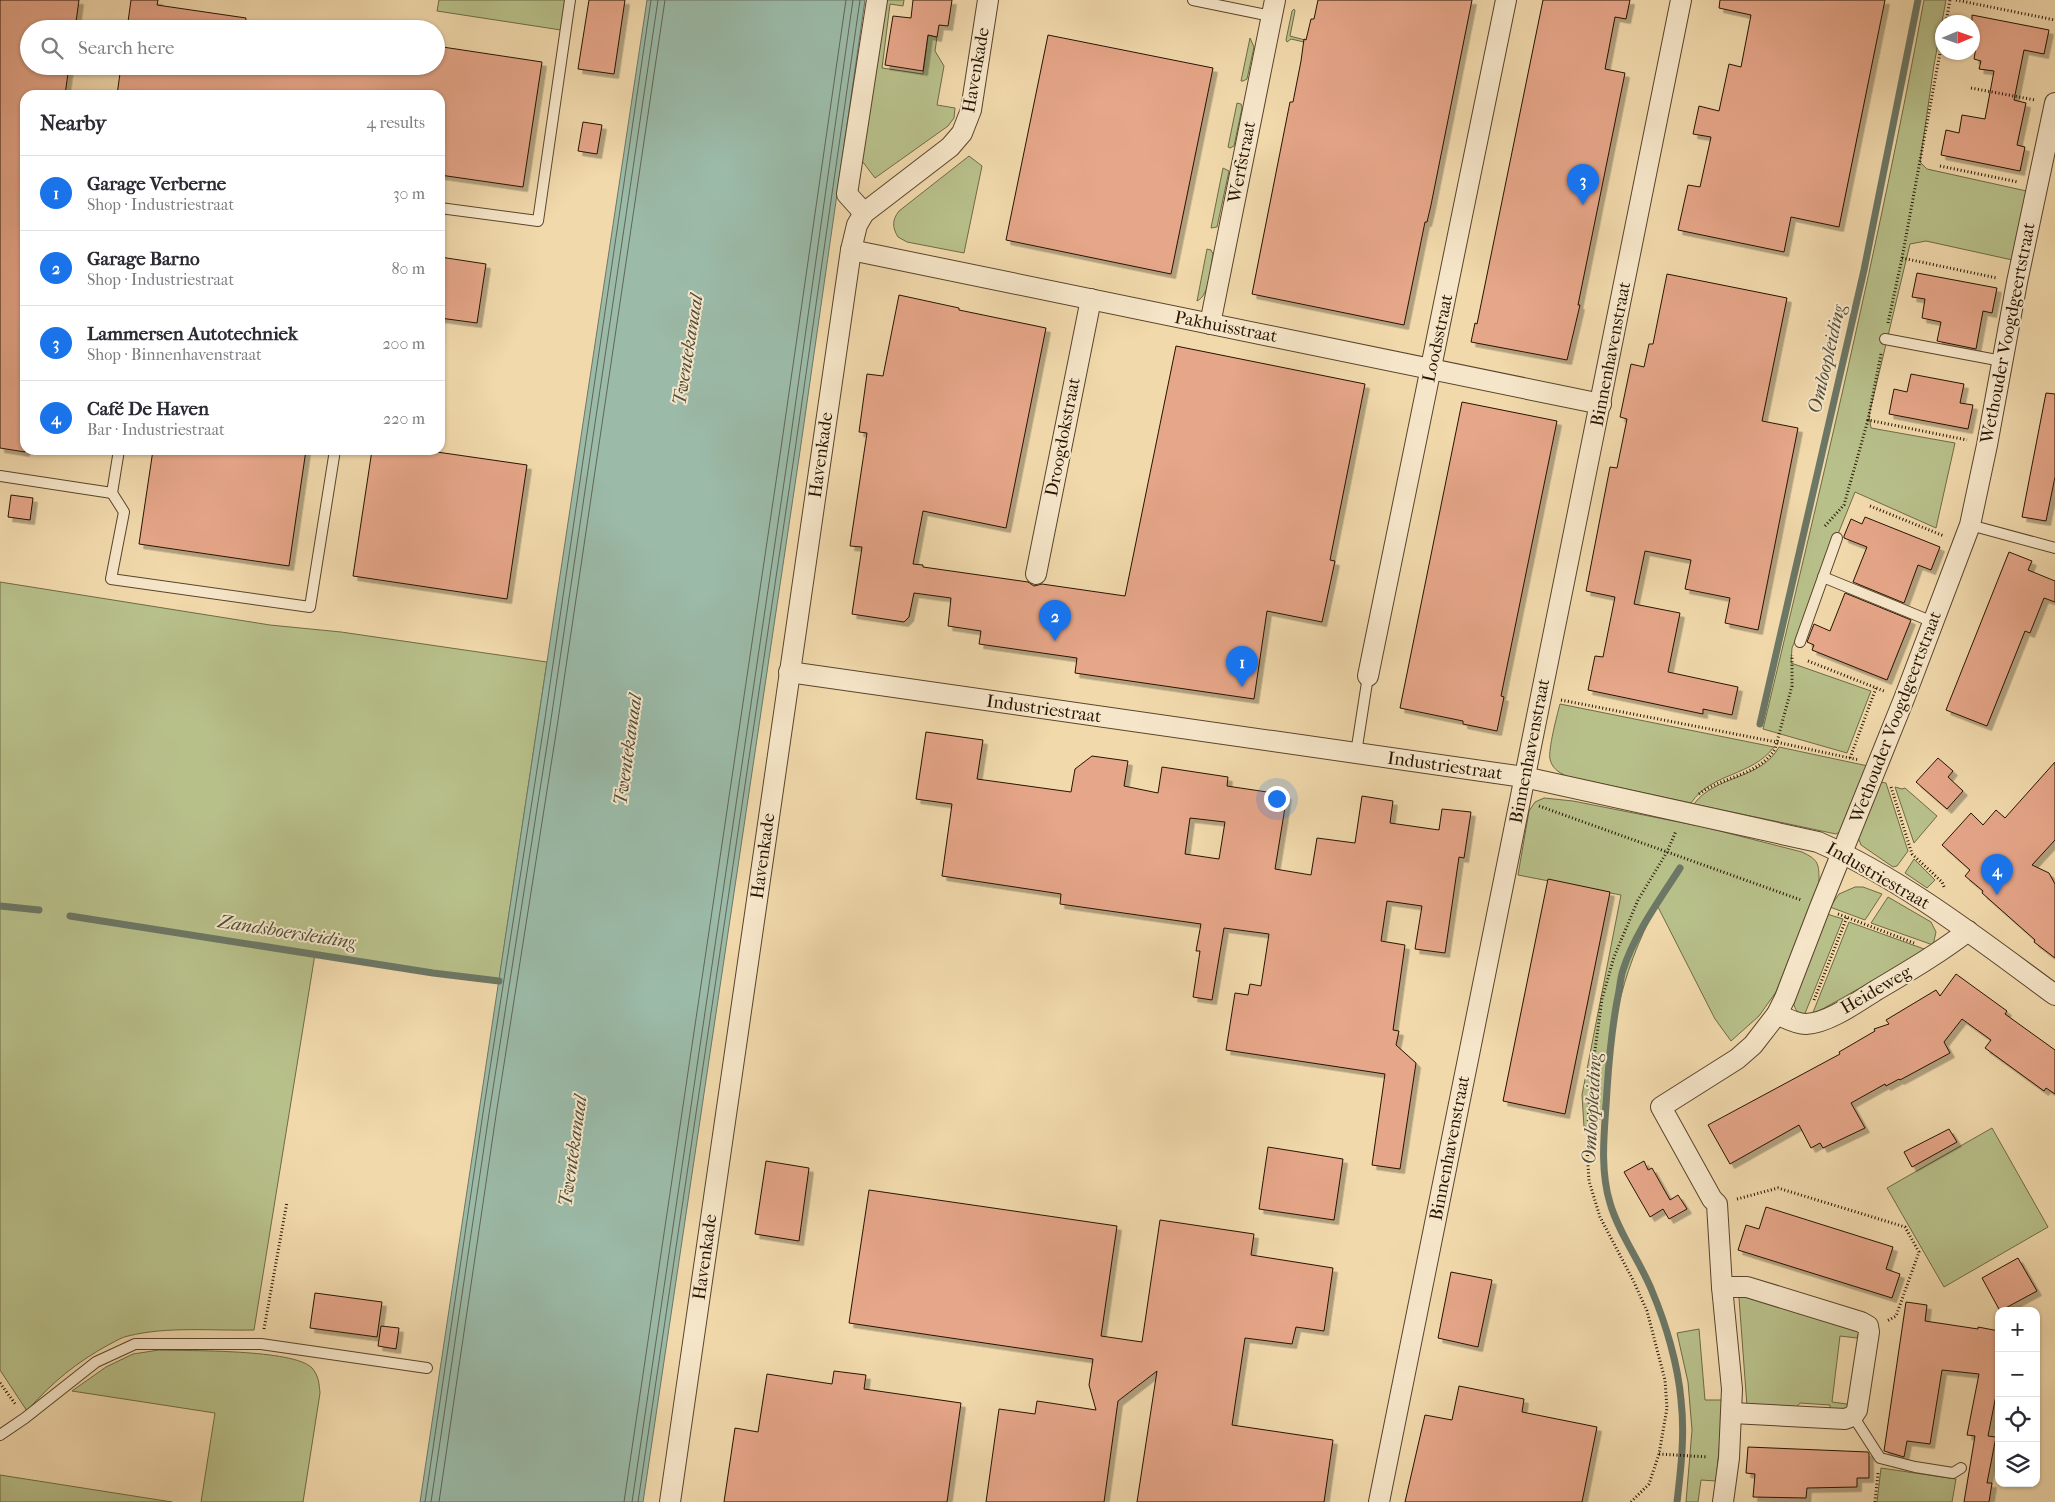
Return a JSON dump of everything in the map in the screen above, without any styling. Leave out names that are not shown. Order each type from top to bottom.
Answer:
[{"type":"street","points":[[864,213],[847,194],[877,0]]},
{"type":"street","name":"Havenkade","points":[[670,1502],[851,250],[858,225],[864,213],[950,147],[962,133],[971,110],[988,0]]},
{"type":"street","name":"Loodsstraat","points":[[1368,676],[1506,0]]},
{"type":"street","name":"Binnenhavenstraat","points":[[1379,1502],[1524,777],[1601,404],[1680,0]]},
{"type":"street","name":"Werfstraat","points":[[1210,324],[1273,8]]},
{"type":"street","name":"Wethouder Voogdgeertstraat","points":[[1843,853],[1970,525],[2037,186],[2051,142],[2055,103]]},
{"type":"street","name":"Pakhuisstraat","points":[[851,250],[1601,404]]},
{"type":"street","name":"Droogdokstraat","points":[[1036,574],[1091,300]]},
{"type":"street","name":"Industriestraat","points":[[789,672],[1524,777],[1818,842],[1843,853],[1895,882],[1968,931],[2055,995]]},
{"type":"street","points":[[1724,1502],[1732,1413],[1732,1389],[1722,1287],[1717,1204],[1712,1199],[1661,1107],[1737,1059],[1753,1045],[1777,1014],[1843,853]]},
{"type":"street","name":"Heideweg","points":[[1805,1024],[1840,1012],[1940,953],[1968,931]]},
{"type":"street","points":[[1777,1014],[1792,1021],[1805,1024]]},
{"type":"street","points":[[1722,1287],[1747,1287],[1861,1322],[1868,1326],[1869,1330],[1857,1410],[1853,1416],[1845,1419],[1732,1413]]},
{"type":"lane","points":[[445,209],[538,222],[570,0]]},
{"type":"lane","points":[[1193,0],[1273,8]]},
{"type":"lane","points":[[1884,339],[2002,361]]},
{"type":"lane","points":[[118,455],[112,493],[124,512],[111,579],[310,607],[334,455]]},
{"type":"lane","points":[[0,476],[112,493]]},
{"type":"lane","points":[[1970,525],[2055,548]]},
{"type":"lane","points":[[1800,642],[1837,538]]},
{"type":"lane","points":[[1823,577],[1933,622]]},
{"type":"lane","points":[[1356,753],[1368,676]]},
{"type":"lane","points":[[0,1435],[25,1418],[96,1362],[135,1344],[261,1344],[427,1368]]},
{"type":"lane","points":[[1853,1416],[1880,1458],[1915,1467],[1953,1473],[1961,1468]]},
{"type":"path","points":[[1947,15],[1950,0]]},
{"type":"path","points":[[1956,0],[2055,20]]},
{"type":"path","points":[[1939,60],[1902,258],[1868,420],[1987,444]]},
{"type":"path","points":[[1971,88],[2055,103]]},
{"type":"path","points":[[1940,166],[2037,186]]},
{"type":"path","points":[[1902,258],[2017,282]]},
{"type":"path","points":[[1870,506],[1963,544]]},
{"type":"path","points":[[1808,661],[1904,699]]},
{"type":"path","points":[[1850,758],[1876,688]]},
{"type":"path","points":[[1541,696],[1879,764],[1889,782],[1912,854],[1942,882],[1946,890]]},
{"type":"path","points":[[1520,799],[1820,907],[1940,953]]},
{"type":"path","points":[[1631,1502],[1650,1484],[1659,1454],[1667,1408],[1665,1380],[1647,1311],[1600,1217],[1589,1181],[1587,1148],[1590,1086],[1602,999],[1614,956],[1638,900],[1668,852],[1684,812]]},
{"type":"path","points":[[1805,1024],[1847,917]]},
{"type":"path","points":[[1717,1204],[1778,1188],[1905,1227],[1919,1252],[1896,1316],[1869,1330]]},
{"type":"path","points":[[261,1344],[287,1202]]},
{"type":"path","points":[[0,1382],[25,1418]]},
{"type":"path","points":[[1659,1454],[1696,1456]]},
{"type":"path","points":[[1875,1502],[1880,1458]]},
{"type":"green space","points":[[439,0],[565,0],[561,30],[437,11]]},
{"type":"green space","points":[[879,0],[904,0],[903,6],[890,4],[882,68],[923,74],[928,35],[937,37],[935,51],[944,66],[937,105],[955,108],[954,118],[948,126],[875,178],[856,153]]},
{"type":"green space","points":[[1924,0],[1946,0],[1943,15],[1935,15],[1935,60],[1920,162],[1927,169],[2031,192],[2017,261],[1926,241],[1910,244],[1869,415],[1871,428],[1955,443],[1936,528],[1855,492],[1792,648],[1791,663],[1871,691],[1847,753],[1763,729],[1828,457],[1869,275]]},
{"type":"green space","points":[[1294,9],[1290,36],[1305,40],[1304,42],[1291,39],[1287,42],[1286,40]]},
{"type":"green space","points":[[1250,38],[1254,47],[1247,79],[1241,81]]},
{"type":"green space","points":[[1237,103],[1241,104],[1242,108],[1234,146],[1230,148],[1228,147]]},
{"type":"green space","points":[[969,156],[982,166],[964,253],[907,242],[898,237],[894,224],[895,217],[899,211]]},
{"type":"green space","points":[[1223,168],[1229,171],[1217,227],[1211,228]]},
{"type":"green space","points":[[1207,249],[1211,250],[1213,254],[1209,280],[1205,293],[1197,301]]},
{"type":"green space","points":[[0,582],[270,625],[341,632],[547,662],[499,981],[433,973],[315,954],[254,1330],[175,1330],[124,1337],[76,1365],[55,1382],[27,1411],[0,1370]]},
{"type":"green space","points":[[1560,704],[1774,747],[1765,757],[1754,764],[1710,785],[1691,803],[1566,776],[1558,771],[1552,765],[1550,748]]},
{"type":"green space","points":[[1779,747],[1868,766],[1841,831],[1836,834],[1694,804],[1714,788],[1761,766],[1771,758]]},
{"type":"green space","points":[[1880,782],[1886,783],[1908,851],[1897,866],[1893,867],[1861,845],[1858,837]]},
{"type":"green space","points":[[1895,787],[1905,788],[1937,816],[1914,843]]},
{"type":"green space","points":[[1544,798],[1573,801],[1704,827],[1802,852],[1815,860],[1819,871],[1819,882],[1776,992],[1759,1016],[1731,1041],[1715,1019],[1657,905],[1633,958],[1618,1008],[1608,1061],[1602,1118],[1584,1127],[1582,1095],[1621,895],[1518,875],[1529,811],[1535,802]]},
{"type":"green space","points":[[1914,859],[1935,880],[1927,888],[1905,873]]},
{"type":"green space","points":[[1855,887],[1863,887],[1882,894],[1865,920],[1830,907],[1839,894]]},
{"type":"green space","points":[[1888,897],[1931,922],[1936,932],[1933,945],[1871,923]]},
{"type":"green space","points":[[1827,914],[1843,919],[1804,1016],[1796,1009],[1793,999]]},
{"type":"green space","points":[[1849,922],[1927,950],[1812,1015]]},
{"type":"green space","points":[[1992,1128],[2048,1227],[1944,1287],[1887,1188]]},
{"type":"green space","points":[[1742,1295],[1854,1327],[1859,1333],[1857,1338],[1840,1336],[1832,1402],[1847,1404],[1849,1409],[1830,1411],[1830,1405],[1800,1403],[1794,1410],[1747,1406],[1739,1298]]},
{"type":"green space","points":[[1699,1329],[1705,1400],[1724,1400],[1716,1481],[1701,1480],[1698,1502],[1686,1502],[1692,1430],[1688,1382],[1677,1333]]},
{"type":"green space","points":[[159,1350],[263,1354],[285,1357],[312,1368],[319,1383],[320,1393],[303,1502],[201,1502],[215,1413],[72,1391],[106,1367],[133,1354]]},
{"type":"green space","points":[[1881,1468],[1956,1479],[1952,1502],[1877,1502]]},
{"type":"green space","points":[[0,1475],[172,1502],[0,1502]]},
{"type":"water","name":"Twentekanaal","points":[[647,0],[865,0],[800,451],[643,1502],[420,1502]]},
{"type":"building","points":[[0,0],[79,0],[76,20],[20,20],[20,75],[68,75],[66,90],[20,90],[20,451],[0,448]]},
{"type":"building","points":[[131,0],[158,0],[157,5],[246,18],[246,20],[128,20]]},
{"type":"building","points":[[589,0],[625,0],[614,74],[578,69]]},
{"type":"building","points":[[913,0],[952,0],[948,26],[939,25],[937,37],[928,35],[923,71],[885,65],[893,16],[911,18]]},
{"type":"building","points":[[1318,0],[1472,0],[1431,205],[1427,222],[1425,222],[1404,325],[1252,294],[1290,102],[1293,102],[1304,39],[1306,40],[1311,19],[1314,19]]},
{"type":"building","points":[[1543,0],[1630,0],[1626,19],[1615,17],[1605,69],[1625,73],[1578,305],[1580,305],[1567,360],[1471,342],[1475,323],[1477,324]]},
{"type":"building","points":[[1720,0],[1885,0],[1839,227],[1791,217],[1784,252],[1678,230],[1688,185],[1700,187],[1711,137],[1693,134],[1699,106],[1719,111],[1729,64],[1741,67],[1751,15],[1719,8]]},
{"type":"building","points":[[1980,17],[2049,30],[2044,54],[2024,50],[2014,100],[2026,103],[2017,145],[2025,147],[2020,171],[1941,155],[1946,130],[1959,133],[1962,115],[1985,119],[1994,71],[1979,69],[1981,61],[1978,60],[1980,60]]},
{"type":"building","points":[[1048,35],[1213,68],[1171,274],[1006,240]]},
{"type":"building","points":[[445,47],[542,62],[523,187],[445,176],[445,90],[118,90],[120,75],[445,75]]},
{"type":"building","points":[[583,122],[602,125],[597,154],[578,151]]},
{"type":"building","points":[[445,258],[486,264],[477,323],[445,319]]},
{"type":"building","points":[[1917,273],[1997,288],[1992,313],[1983,311],[1976,349],[1937,341],[1941,322],[1922,318],[1925,299],[1912,297]]},
{"type":"building","points":[[1667,274],[1787,298],[1762,421],[1798,428],[1758,630],[1725,623],[1730,598],[1685,589],[1691,560],[1645,551],[1634,604],[1680,613],[1668,672],[1738,687],[1732,715],[1703,709],[1703,714],[1588,690],[1595,656],[1603,657],[1615,597],[1586,591],[1610,467],[1617,468],[1627,419],[1620,417],[1631,364],[1644,367],[1649,344],[1653,344]]},
{"type":"building","points":[[899,295],[1046,328],[1006,528],[923,511],[913,564],[923,565],[923,567],[1028,582],[1034,586],[1042,584],[1125,596],[1176,346],[1365,384],[1330,560],[1335,561],[1322,622],[1267,611],[1254,699],[1075,673],[1077,658],[979,644],[981,631],[948,626],[951,598],[914,593],[909,617],[904,622],[852,614],[862,547],[850,546],[867,433],[859,432],[867,374],[883,376]]},
{"type":"building","points":[[1911,374],[1964,384],[1960,403],[1973,405],[1968,429],[1889,414],[1894,389],[1907,392]]},
{"type":"building","points":[[2046,393],[2055,394],[2055,477],[2046,521],[2022,517]]},
{"type":"building","points":[[1462,402],[1557,421],[1501,696],[1504,697],[1497,731],[1463,724],[1463,721],[1400,708]]},
{"type":"building","points":[[445,453],[527,465],[507,599],[353,576],[371,455],[445,455]]},
{"type":"building","points":[[152,455],[305,455],[289,566],[139,544]]},
{"type":"building","points":[[11,495],[33,498],[30,520],[8,517]]},
{"type":"building","points":[[1865,517],[1940,547],[1931,570],[1918,565],[1904,603],[1853,582],[1867,547],[1844,538],[1844,536],[1851,519],[1862,524]]},
{"type":"building","points":[[2009,552],[2032,561],[2028,570],[2055,581],[2055,602],[2044,598],[2030,633],[2025,631],[1987,726],[1946,710]]},
{"type":"building","points":[[1845,593],[1911,620],[1887,680],[1812,650],[1814,645],[1807,642],[1814,624],[1830,631]]},
{"type":"building","points":[[926,732],[983,740],[977,779],[1071,792],[1075,769],[1092,756],[1128,761],[1124,786],[1158,793],[1162,767],[1228,777],[1227,786],[1287,795],[1275,869],[1311,875],[1317,838],[1355,843],[1362,796],[1393,801],[1390,823],[1439,830],[1442,809],[1471,812],[1464,858],[1459,857],[1445,953],[1415,949],[1422,906],[1387,901],[1381,941],[1405,945],[1393,1030],[1399,1031],[1396,1045],[1416,1063],[1400,1169],[1372,1165],[1385,1074],[1226,1050],[1235,993],[1248,995],[1250,984],[1261,986],[1269,934],[1224,928],[1212,1000],[1193,997],[1200,951],[1196,951],[1201,924],[1060,904],[1061,894],[942,876],[952,804],[916,799]],"holes":[[[1190,818],[1225,822],[1219,859],[1185,854]]]},
{"type":"building","points":[[1938,758],[1953,771],[1948,777],[1963,791],[1947,809],[1916,782]]},
{"type":"building","points":[[2055,762],[2055,840],[2032,865],[2049,873],[2055,884],[2055,958],[2034,942],[2035,940],[1965,876],[1970,870],[1942,845],[1971,813],[1983,825],[1996,810],[2005,818]]},
{"type":"building","points":[[1548,879],[1610,892],[1565,1114],[1503,1101]]},
{"type":"building","points":[[1956,974],[2007,1011],[2005,1014],[2055,1050],[2055,1094],[2046,1088],[2044,1091],[1985,1048],[1991,1040],[1962,1019],[1944,1042],[1950,1053],[1900,1080],[1886,1086],[1885,1084],[1851,1103],[1865,1128],[1823,1148],[1820,1143],[1811,1148],[1799,1125],[1730,1164],[1708,1125],[1840,1054],[1839,1052],[1875,1031],[1874,1029],[1889,1024],[1886,1020],[1936,990],[1940,996]]},
{"type":"building","points":[[1949,1129],[1957,1142],[1912,1167],[1904,1152]]},
{"type":"building","points":[[1268,1147],[1343,1159],[1334,1220],[1259,1209]]},
{"type":"building","points":[[766,1161],[809,1168],[799,1241],[755,1234]]},
{"type":"building","points":[[1644,1161],[1648,1170],[1652,1168],[1670,1200],[1678,1195],[1687,1209],[1669,1219],[1663,1209],[1650,1217],[1624,1172]]},
{"type":"building","points":[[869,1190],[1117,1226],[1101,1336],[1142,1342],[1160,1220],[1254,1234],[1251,1255],[1333,1268],[1324,1331],[1296,1327],[1292,1344],[1245,1338],[1232,1425],[1333,1440],[1324,1502],[1137,1502],[1157,1371],[1118,1401],[1104,1502],[986,1502],[999,1409],[1035,1414],[1037,1401],[1096,1410],[1089,1385],[1093,1359],[849,1323]]},
{"type":"building","points":[[1766,1207],[1893,1247],[1886,1269],[1900,1274],[1892,1298],[1738,1250],[1746,1225],[1759,1229]]},
{"type":"building","points":[[2018,1258],[2037,1291],[2007,1307],[1998,1307],[1982,1278]]},
{"type":"building","points":[[1451,1272],[1492,1280],[1478,1347],[1438,1338]]},
{"type":"building","points":[[315,1293],[382,1302],[377,1337],[310,1328]]},
{"type":"building","points":[[1906,1302],[1927,1305],[1925,1321],[1995,1330],[1995,1400],[1988,1436],[1995,1437],[1995,1442],[1987,1483],[1992,1483],[1989,1502],[1964,1502],[1975,1436],[1967,1435],[1979,1374],[1942,1370],[1930,1444],[1907,1441],[1904,1457],[1884,1451]]},
{"type":"building","points":[[381,1326],[399,1328],[396,1349],[378,1346]]},
{"type":"building","points":[[834,1371],[866,1375],[864,1389],[961,1403],[947,1502],[724,1502],[735,1428],[758,1432],[767,1374],[832,1384]]},
{"type":"building","points":[[1459,1386],[1524,1399],[1522,1412],[1597,1427],[1582,1502],[1405,1502],[1425,1415],[1452,1420]]},
{"type":"building","points":[[1748,1447],[1868,1452],[1869,1478],[1857,1478],[1857,1487],[1807,1488],[1806,1498],[1753,1497],[1755,1474],[1746,1473]]},
{"type":"waterway","name":"Omloopleiding","points":[[1760,724],[1864,270],[1918,0]]},
{"type":"waterway","name":"Omloopleiding","points":[[1677,1502],[1683,1438],[1681,1400],[1677,1373],[1667,1331],[1657,1304],[1647,1280],[1619,1226],[1610,1203],[1605,1175],[1604,1147],[1611,1043],[1622,973],[1641,930],[1680,868]]},
{"type":"waterway","name":"Zandsboersleiding","points":[[0,906],[39,910]]},
{"type":"waterway","name":"Zandsboersleiding","points":[[70,916],[433,973],[499,981]]},
{"type":"place","name":"Lammersen Autotechniek","points":[[1583,205]]},
{"type":"place","name":"Garage Barno","points":[[1055,641]]},
{"type":"place","name":"Garage Verberne","points":[[1242,687]]},
{"type":"place","name":"Café De Haven","points":[[1997,895]]}]
